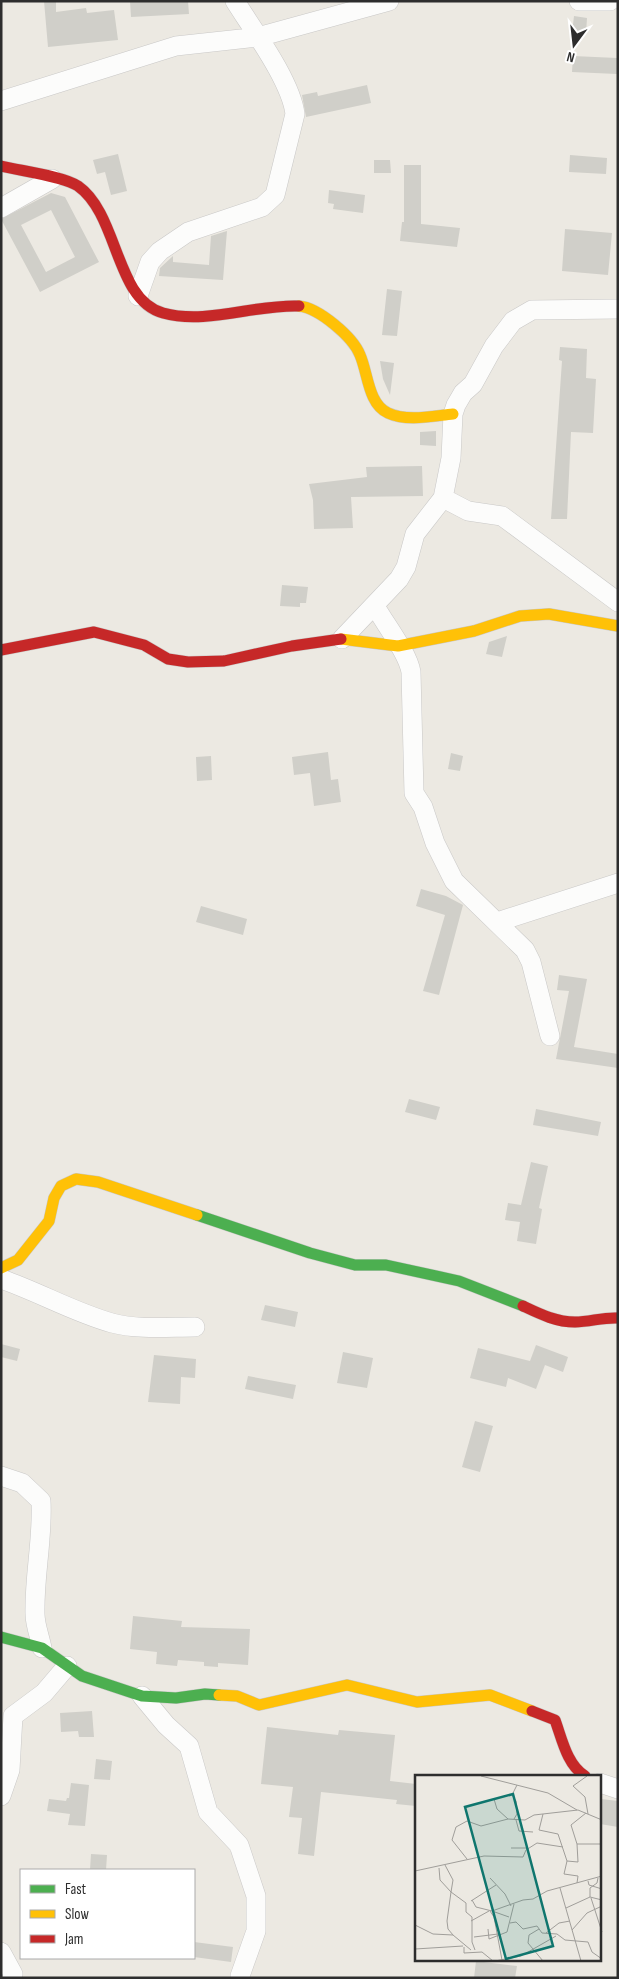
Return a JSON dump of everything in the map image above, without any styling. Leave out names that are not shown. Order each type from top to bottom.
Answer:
[{"type":"street","points":[[138,296],[150,262],[160,251],[188,232],[262,207],[276,195],[295,114],[282,78],[235,1]]},
{"type":"street","points":[[1,101],[176,46],[258,37],[390,1]]},
{"type":"street","points":[[579,1],[610,1]]},
{"type":"street","points":[[1,166],[76,184],[95,200],[113,234],[128,278],[138,296],[156,311],[174,315],[200,315],[293,306],[310,308],[343,334],[359,352],[374,397],[382,410],[396,415],[419,417],[453,414]]},
{"type":"street","points":[[1,208],[52,179]]},
{"type":"street","points":[[120,257],[150,262]]},
{"type":"street","points":[[342,639],[399,580],[406,567],[415,534],[444,498],[451,458],[453,414],[463,393],[473,384],[494,346],[513,321],[532,310],[618,309]]},
{"type":"street","points":[[444,498],[468,511],[502,516],[618,602]]},
{"type":"street","points":[[374,606],[398,646],[409,659],[412,672],[414,793],[423,807],[435,843],[454,880],[525,950],[531,962],[550,1036]]},
{"type":"street","points":[[1,650],[102,632],[144,645],[168,659],[188,662],[224,661],[292,646],[342,639],[398,646],[474,631],[520,616],[549,614],[618,626]]},
{"type":"street","points":[[497,922],[618,883]]},
{"type":"street","points":[[1,1268],[18,1260],[49,1221],[54,1198],[60,1186],[76,1179],[98,1182],[310,1253],[355,1265],[386,1265],[458,1281],[500,1296],[552,1319],[576,1322],[603,1317],[618,1318]]},
{"type":"street","points":[[1,1279],[79,1312],[113,1323],[135,1327],[195,1327]]},
{"type":"street","points":[[1,1476],[22,1483],[40,1501],[42,1528],[36,1571],[35,1616],[42,1648]]},
{"type":"street","points":[[1,1637],[42,1648],[82,1676],[142,1696],[176,1698],[205,1694],[236,1696],[259,1705],[347,1685],[417,1702],[490,1695],[555,1720],[568,1754],[579,1774],[582,1775]]},
{"type":"street","points":[[1,1796],[10,1770],[12,1716],[44,1694],[67,1666]]},
{"type":"street","points":[[142,1696],[166,1725],[189,1746],[208,1812],[239,1845],[256,1896],[256,1931],[240,1976]]},
{"type":"street","points":[[602,1784],[618,1789]]},
{"type":"street","points":[[1,1952],[14,1974],[12,1978]]},
{"type":"building","points":[[44,1],[56,1],[56,12],[86,8],[87,13],[114,10],[118,40],[48,47]]},
{"type":"building","points":[[130,1],[188,1],[189,14],[131,17]]},
{"type":"building","points":[[574,16],[587,18],[586,34],[572,33]]},
{"type":"building","points":[[573,56],[617,58],[617,74],[572,72]]},
{"type":"building","points":[[367,85],[371,103],[306,117],[302,95],[317,92],[318,96]]},
{"type":"building","points":[[118,154],[127,191],[111,195],[105,172],[97,174],[93,160]]},
{"type":"building","points":[[570,155],[607,158],[606,174],[569,172]]},
{"type":"building","points":[[374,160],[390,160],[391,173],[374,173]]},
{"type":"building","points":[[404,165],[421,165],[421,224],[460,228],[457,247],[400,241],[402,222],[404,222]]},
{"type":"building","points":[[329,190],[365,195],[363,213],[333,209],[334,204],[328,203]]},
{"type":"building","points":[[51,193],[65,197],[99,262],[40,292],[1,219]],"holes":[[[51,210],[75,257],[46,272],[21,225]]]},
{"type":"building","points":[[565,229],[612,233],[608,275],[562,271]]},
{"type":"building","points":[[227,231],[223,280],[159,276],[160,268],[173,256],[173,262],[209,265],[211,236]]},
{"type":"building","points":[[387,289],[402,291],[397,336],[382,335]]},
{"type":"building","points":[[560,347],[587,349],[586,378],[596,379],[593,433],[571,432],[567,519],[551,519],[562,361],[559,360]]},
{"type":"building","points":[[380,361],[394,363],[390,395],[383,379]]},
{"type":"building","points":[[436,431],[436,446],[420,445],[420,432]]},
{"type":"building","points":[[422,466],[423,496],[351,497],[353,528],[314,529],[313,500],[309,484],[367,477],[366,467]]},
{"type":"building","points":[[282,585],[308,587],[306,603],[300,603],[300,607],[280,606]]},
{"type":"building","points":[[507,636],[502,657],[486,654],[489,642]]},
{"type":"building","points":[[328,752],[331,780],[338,779],[341,802],[314,806],[310,773],[294,775],[292,757]]},
{"type":"building","points":[[451,753],[463,756],[460,771],[448,769]]},
{"type":"building","points":[[211,756],[212,780],[197,781],[196,757]]},
{"type":"building","points":[[421,889],[446,896],[463,905],[439,995],[423,991],[445,915],[416,906]]},
{"type":"building","points":[[201,906],[247,919],[243,935],[196,922]]},
{"type":"building","points":[[559,975],[587,979],[574,1047],[618,1054],[618,1068],[556,1059],[569,991],[557,990]]},
{"type":"building","points":[[409,1099],[440,1107],[436,1120],[405,1112]]},
{"type":"building","points":[[536,1109],[601,1122],[598,1136],[533,1125]]},
{"type":"building","points":[[531,1162],[548,1166],[539,1208],[542,1209],[536,1244],[517,1241],[520,1222],[505,1220],[508,1203],[521,1205]]},
{"type":"building","points":[[265,1305],[298,1312],[295,1327],[261,1320]]},
{"type":"building","points":[[1,1344],[20,1349],[17,1361],[1,1357]]},
{"type":"building","points":[[536,1345],[568,1357],[563,1372],[545,1365],[536,1389],[508,1378],[506,1387],[470,1378],[478,1348],[530,1361]]},
{"type":"building","points":[[343,1352],[373,1358],[367,1388],[337,1383]]},
{"type":"building","points":[[154,1355],[196,1359],[195,1378],[181,1377],[180,1404],[148,1402]]},
{"type":"building","points":[[248,1376],[296,1385],[293,1399],[245,1389]]},
{"type":"building","points":[[475,1421],[493,1426],[480,1472],[462,1467]]},
{"type":"building","points":[[133,1616],[182,1621],[181,1627],[250,1629],[248,1665],[218,1663],[218,1667],[204,1666],[204,1662],[178,1660],[177,1666],[156,1664],[157,1652],[130,1649]]},
{"type":"building","points":[[92,1711],[94,1737],[79,1737],[78,1731],[61,1732],[60,1713]]},
{"type":"building","points":[[267,1727],[338,1735],[339,1730],[395,1735],[390,1781],[415,1784],[415,1806],[396,1804],[397,1800],[321,1792],[314,1856],[298,1854],[302,1818],[289,1817],[293,1787],[261,1784]]},
{"type":"building","points":[[96,1759],[112,1761],[110,1780],[94,1779]]},
{"type":"building","points":[[71,1783],[89,1785],[85,1826],[68,1825],[70,1814],[47,1811],[49,1799],[66,1801],[69,1798]]},
{"type":"building","points":[[602,1799],[618,1801],[618,1827],[602,1824]]},
{"type":"building","points":[[91,1854],[107,1855],[106,1869],[90,1869]]},
{"type":"building","points":[[195,1942],[233,1947],[231,1962],[195,1957]]},
{"type":"building","points":[[476,1962],[517,1966],[515,1978],[474,1978]]},
{"type":"traffic: fast","points":[[197,1215],[310,1253],[355,1265],[386,1265],[459,1281],[523,1306]]},
{"type":"traffic: fast","points":[[1,1637],[42,1648],[82,1676],[142,1696],[176,1698],[205,1694],[219,1695]]},
{"type":"traffic: slow","points":[[299,306],[316,312],[334,324],[350,340],[360,355],[372,395],[381,409],[395,416],[403,417],[420,418],[453,414]]},
{"type":"traffic: slow","points":[[341,639],[398,646],[474,631],[520,616],[549,614],[618,626]]},
{"type":"traffic: slow","points":[[1,1268],[18,1260],[49,1221],[54,1198],[61,1186],[76,1179],[98,1182],[197,1215]]},
{"type":"traffic: slow","points":[[219,1695],[237,1696],[259,1705],[347,1685],[417,1702],[490,1695],[532,1711]]},
{"type":"traffic: jam","points":[[1,166],[52,177],[78,186],[91,199],[102,216],[135,292],[147,305],[163,313],[197,317],[282,306],[299,306]]},
{"type":"traffic: jam","points":[[1,650],[94,632],[144,645],[168,659],[188,662],[224,661],[292,646],[341,639]]},
{"type":"traffic: jam","points":[[523,1306],[548,1317],[568,1322],[618,1318]]},
{"type":"traffic: jam","points":[[532,1711],[555,1720],[569,1758],[584,1775]]}]
